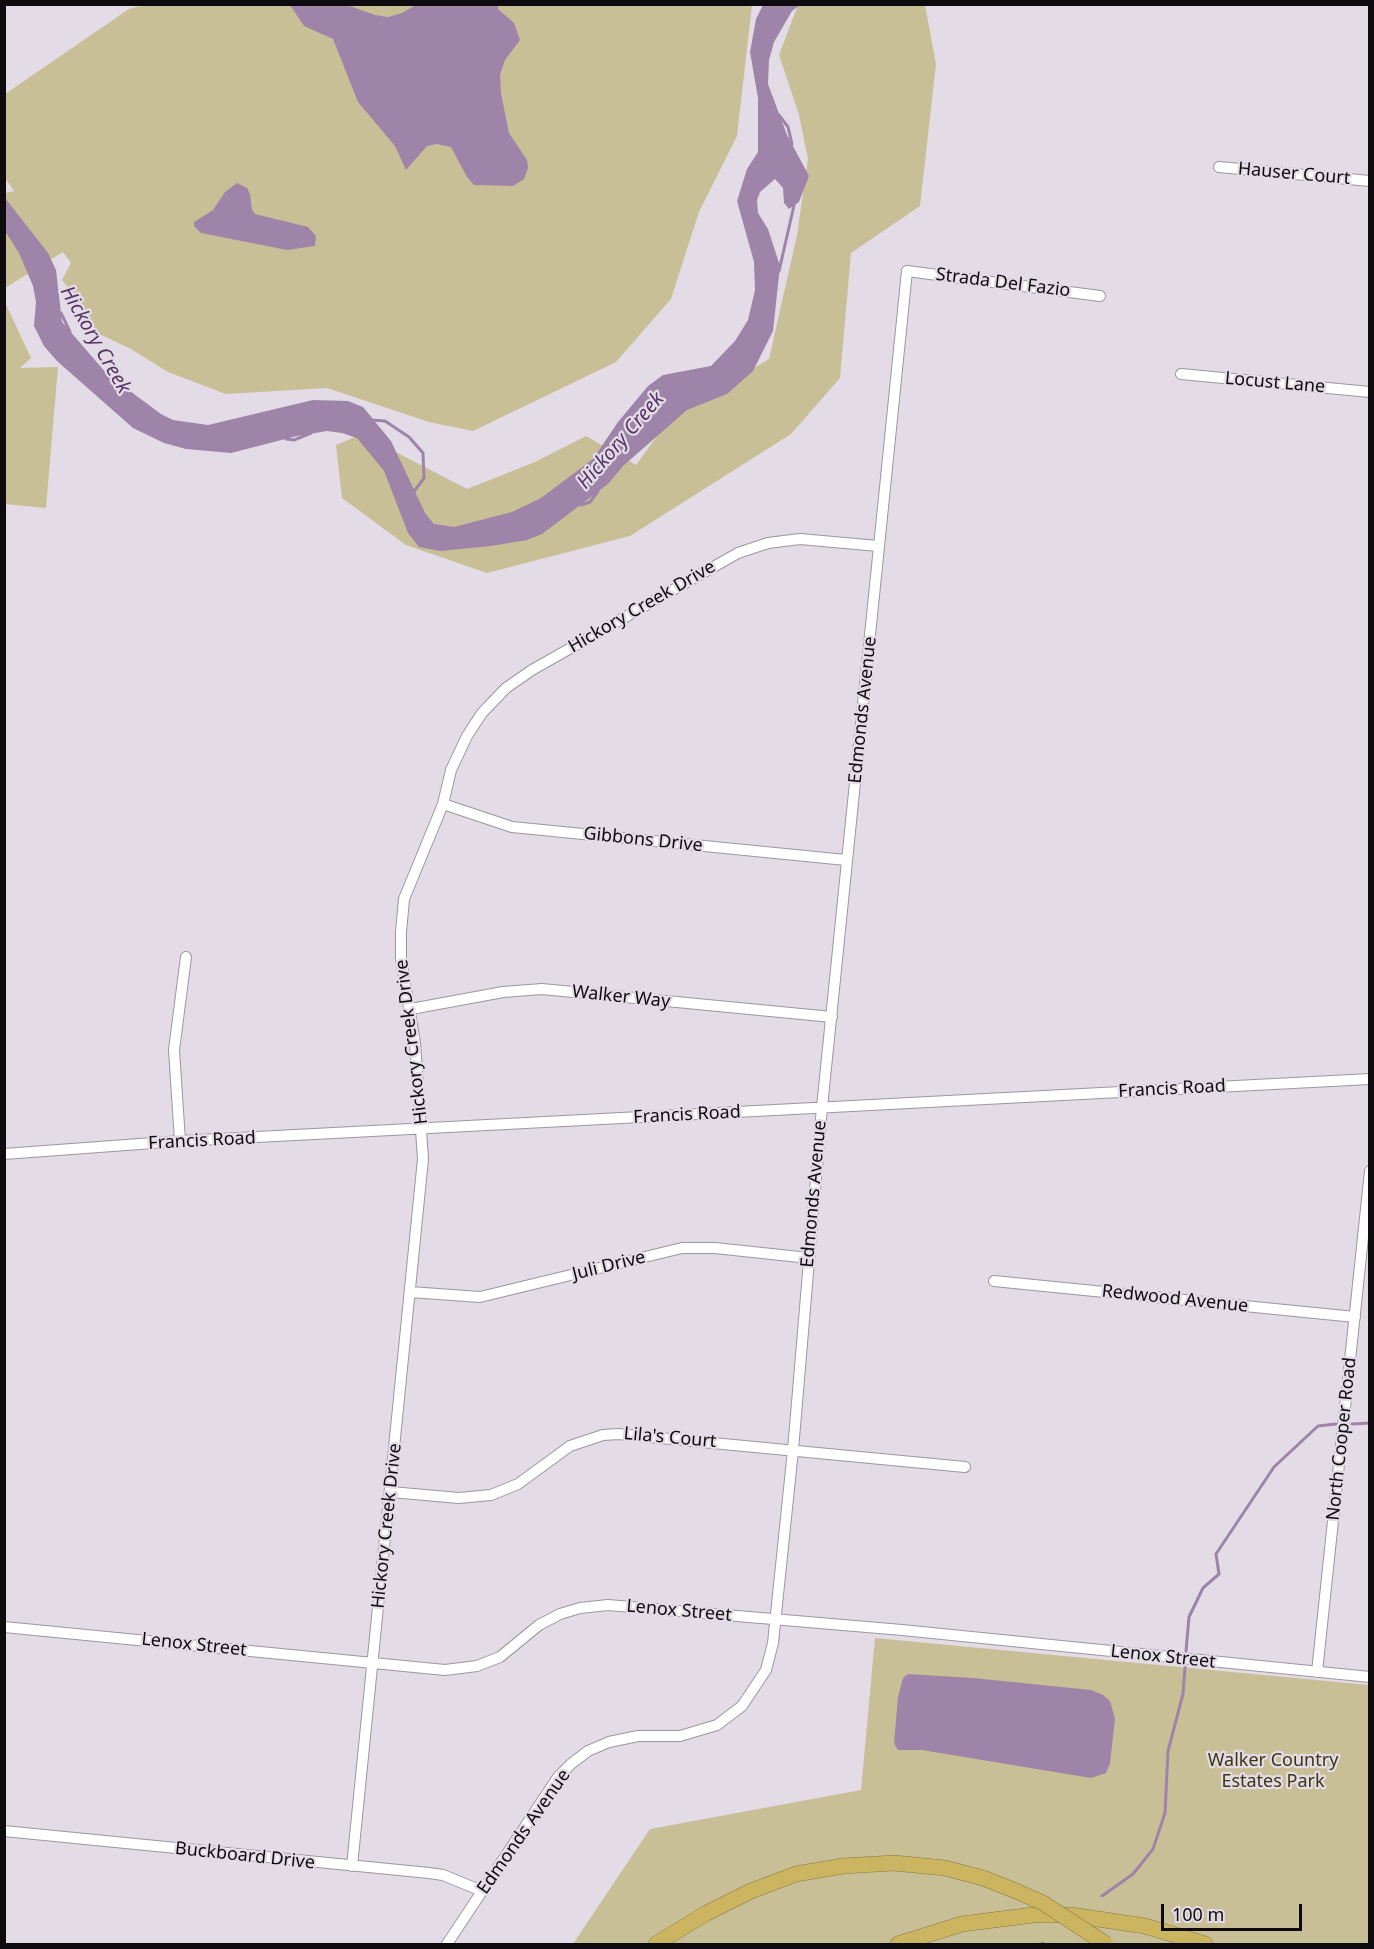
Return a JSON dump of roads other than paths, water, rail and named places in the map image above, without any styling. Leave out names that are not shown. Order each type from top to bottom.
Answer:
[{"type":"highway","points":[[656,1944],[705,1914],[751,1891],[796,1874],[843,1866],[894,1863],[945,1868],[1016,1891],[1042,1903],[1106,1944]]},
{"type":"highway","points":[[898,1944],[962,1924],[1033,1915],[1071,1915],[1145,1926],[1205,1944]]},
{"type":"street","name":"Hauser Court","points":[[1219,167],[1370,181]]},
{"type":"street","name":"Strada Del Fazio","points":[[907,271],[1100,296]]},
{"type":"street","name":"Edmonds Avenue","points":[[447,1944],[558,1778],[588,1751],[626,1737],[680,1736],[717,1725],[742,1706],[766,1670],[776,1620],[822,1107],[846,861],[873,625],[878,546],[907,271]]},
{"type":"street","name":"Locust Lane","points":[[1181,374],[1370,392]]},
{"type":"street","name":"Hickory Creek Drive","points":[[352,1866],[423,1159],[411,1009],[401,959],[404,899],[443,804],[451,770],[467,736],[482,713],[506,688],[532,670],[738,553],[768,543],[800,539],[878,546]]},
{"type":"street","name":"Gibbons Drive","points":[[443,804],[512,827],[846,861]]},
{"type":"street","points":[[180,1141],[174,1050],[186,957]]},
{"type":"street","name":"Walker Way","points":[[411,1009],[503,992],[542,989],[832,1017]]},
{"type":"street","name":"Francis Road","points":[[4,1154],[180,1141],[1370,1079]]},
{"type":"street","name":"North Cooper Road","points":[[1317,1672],[1370,1171]]},
{"type":"street","name":"Juli Drive","points":[[410,1292],[480,1297],[682,1248],[715,1248],[809,1258]]},
{"type":"street","name":"Redwood Avenue","points":[[994,1281],[1356,1317]]},
{"type":"street","name":"Lila's Court","points":[[391,1492],[459,1498],[491,1495],[518,1485],[570,1446],[603,1435],[631,1434],[965,1467]]},
{"type":"street","name":"Lenox Street","points":[[4,1627],[445,1670],[477,1666],[500,1657],[539,1625],[560,1614],[597,1605],[1370,1677]]},
{"type":"street","name":"Buckboard Drive","points":[[4,1831],[443,1875],[482,1892]]},
{"type":"water","points":[[290,5],[347,5],[388,17],[402,13],[416,5],[498,5],[498,9],[514,23],[520,40],[505,60],[500,75],[509,133],[527,160],[528,168],[524,179],[513,186],[474,185],[467,177],[451,147],[437,144],[427,146],[406,170],[395,146],[358,102],[333,39],[304,26]]},
{"type":"water","points":[[763,5],[800,5],[792,11],[774,42],[769,60],[768,84],[787,135],[809,176],[799,202],[789,209],[784,203],[783,188],[775,179],[760,192],[757,200],[758,213],[768,229],[780,266],[773,331],[753,371],[727,394],[687,410],[623,466],[608,484],[542,534],[527,540],[491,546],[440,551],[419,547],[408,533],[384,471],[357,438],[342,433],[327,431],[297,436],[231,453],[186,449],[164,443],[133,428],[57,361],[44,346],[34,326],[36,302],[33,286],[19,253],[5,231],[5,198],[48,253],[56,270],[62,322],[107,374],[161,414],[173,420],[208,425],[313,400],[348,401],[363,407],[391,441],[425,513],[434,524],[454,527],[512,512],[541,498],[593,459],[618,422],[648,386],[663,375],[711,366],[735,341],[748,320],[755,290],[754,262],[737,201],[747,169],[758,152],[758,98],[750,52],[756,19]]},
{"type":"water","points":[[237,183],[247,188],[255,214],[308,227],[316,236],[315,246],[287,250],[201,233],[194,226],[194,222],[213,210],[225,192]]},
{"type":"water","points":[[908,1674],[1091,1690],[1103,1695],[1110,1701],[1115,1719],[1110,1763],[1106,1773],[1091,1778],[922,1750],[898,1750],[894,1743],[898,1697],[903,1678]]},
{"type":"waterway","name":"Hickory Creek","points":[[779,115],[788,127],[792,144]]},
{"type":"waterway","name":"Hickory Creek","points":[[779,271],[795,201]]},
{"type":"waterway","name":"Hickory Creek","points":[[61,313],[70,332]]},
{"type":"waterway","name":"Hickory Creek","points":[[371,420],[385,421],[409,437],[423,453],[424,478],[413,493]]},
{"type":"waterway","name":"Hickory Creek","points":[[286,439],[294,440],[311,433]]},
{"type":"waterway","name":"Hickory Creek","points":[[581,505],[590,502],[598,491]]},
{"type":"waterway","points":[[1352,1424],[1370,1423]]},
{"type":"waterway","points":[[1186,1651],[1189,1617],[1203,1588],[1219,1574],[1216,1554],[1274,1467],[1318,1426],[1336,1424]]},
{"type":"waterway","points":[[1102,1896],[1133,1874],[1153,1849],[1165,1813],[1168,1751],[1183,1694],[1185,1667]]},
{"type":"park label","name":"Walker Country Estates Park","points":[[1273,1771]]}]
